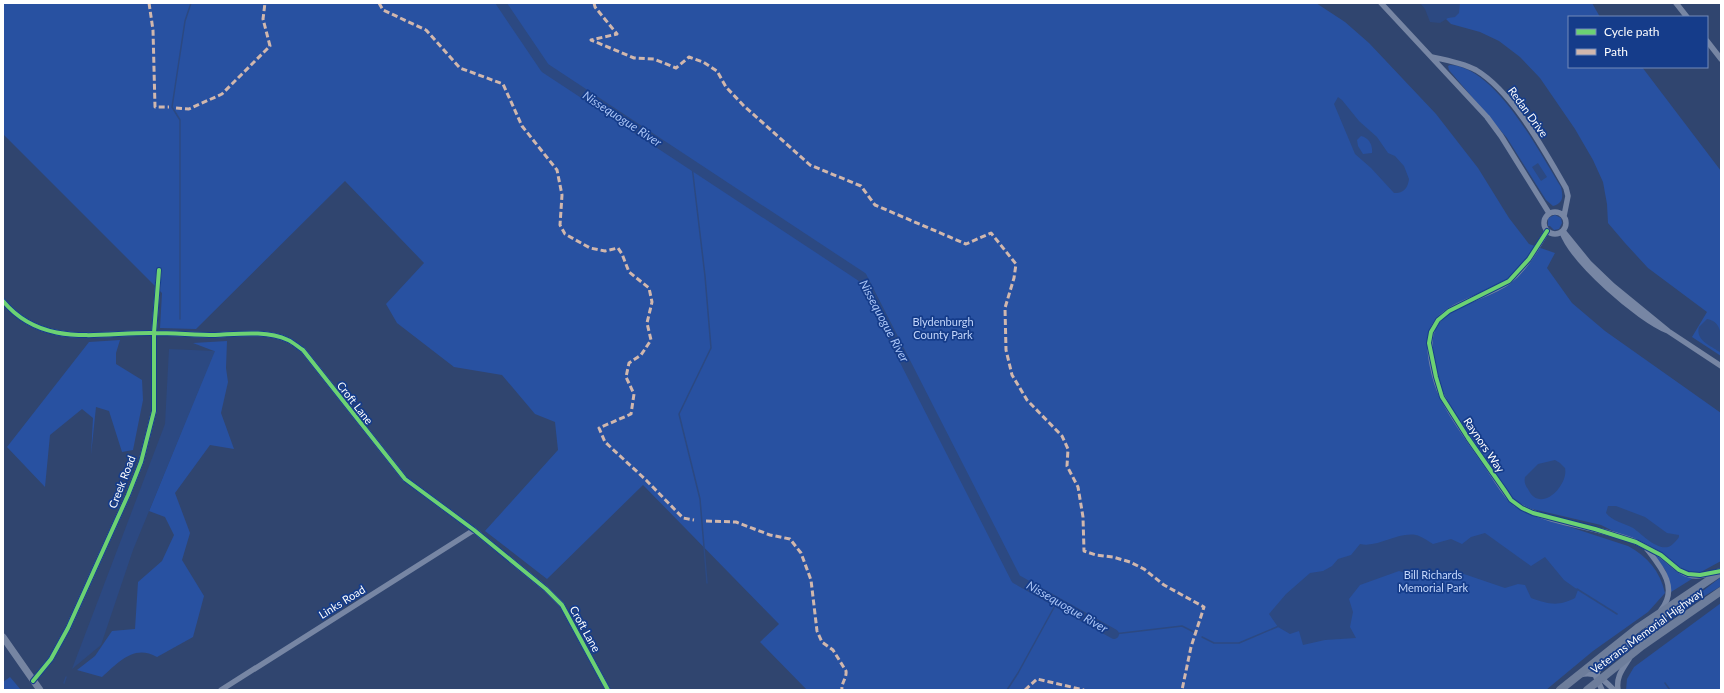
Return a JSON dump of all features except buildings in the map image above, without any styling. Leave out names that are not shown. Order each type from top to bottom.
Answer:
[{"type":"highway","name":"Veterans Memorial Highway","points":[[1560,690],[1656,615],[1721,572]]},
{"type":"highway","name":"Veterans Memorial Highway","points":[[1587,690],[1598,678],[1721,592]]},
{"type":"main road","points":[[3,637],[40,690]]},
{"type":"street","points":[[1381,3],[1495,126],[1549,213]]},
{"type":"street","points":[[1676,3],[1686,16]]},
{"type":"street","points":[[1708,43],[1721,59]]},
{"type":"street","name":"Redan Drive","points":[[1432,57],[1465,65],[1475,70],[1490,81],[1506,97],[1531,131],[1566,188],[1568,196],[1564,216],[1566,222],[1562,232]]},
{"type":"street","points":[[1564,216],[1555,211],[1549,213],[1543,222],[1547,232],[1553,234],[1562,232],[1569,246],[1628,303],[1651,322],[1668,330],[1721,366]]},
{"type":"street","name":"Raynors Way","points":[[1547,232],[1529,259],[1509,281],[1449,311],[1438,320],[1431,332],[1429,344],[1438,386],[1442,396],[1511,500],[1522,508],[1533,513],[1595,529],[1636,542],[1661,555],[1679,570],[1688,574],[1700,575],[1721,572]]},
{"type":"street","name":"Creek Road","points":[[33,681],[51,659],[68,628],[128,495],[141,462],[154,411],[154,333],[159,270]]},
{"type":"street","name":"Croft Lane","points":[[3,301],[16,315],[27,322],[54,334],[266,334],[290,340],[302,350],[405,479],[474,530],[546,589],[562,605],[608,690]]},
{"type":"street","name":"Links Road","points":[[221,690],[474,530]]},
{"type":"street","points":[[1646,547],[1664,572],[1668,583],[1668,599],[1656,615]]},
{"type":"street","points":[[1602,690],[1598,678],[1600,667],[1654,625],[1683,598]]},
{"type":"street","points":[[1618,690],[1620,673],[1634,652]]},
{"type":"street","points":[[1577,676],[1588,673],[1598,678],[1614,690]]},
{"type":"green space","name":"Blydenburgh County Park","points":[[3,3],[1316,3],[1345,22],[1369,43],[1436,114],[1478,168],[1509,218],[1529,244],[1555,253],[1547,268],[1572,303],[1605,331],[1721,413],[1721,561],[1699,573],[1686,572],[1661,555],[1601,525],[1515,505],[1530,514],[1628,546],[1635,550],[1652,565],[1660,578],[1665,593],[1648,612],[1593,651],[1546,690],[807,690],[760,642],[779,624],[643,485],[547,579],[485,531],[558,450],[555,422],[535,414],[502,375],[454,367],[397,323],[386,304],[424,263],[345,181],[196,329],[160,328],[162,293],[3,134]]},
{"type":"green space","points":[[1430,3],[1592,3],[1599,16],[1568,16],[1568,68],[1643,68],[1721,171],[1721,356],[1692,337],[1707,312],[1648,268],[1608,223],[1607,204],[1603,182],[1593,160],[1575,129],[1540,78],[1520,57],[1499,41],[1480,32],[1451,24]]},
{"type":"green space","points":[[1450,65],[1467,69],[1484,80],[1500,95],[1528,134],[1561,187],[1562,199],[1557,205],[1553,206],[1546,200],[1507,138],[1449,70],[1448,66]]},
{"type":"green space","points":[[1555,215],[1561,218],[1562,223],[1559,229],[1554,230],[1548,226],[1548,218]]},
{"type":"green space","points":[[120,340],[116,353],[116,364],[142,380],[143,400],[133,450],[122,452],[109,411],[96,407],[91,455],[93,418],[82,409],[50,435],[45,487],[7,447],[89,342]]},
{"type":"green space","points":[[227,341],[226,368],[228,382],[221,413],[234,449],[210,445],[175,493],[190,533],[182,560],[204,596],[193,637],[157,657],[141,653],[127,656],[102,677],[77,670],[95,656],[112,631],[135,629],[138,582],[162,561],[174,535],[165,517],[149,511],[214,351],[193,343]]},
{"type":"green space","points":[[1653,553],[1695,577],[1671,592],[1666,571]]},
{"type":"green space","points":[[1721,577],[1721,586],[1688,606],[1704,590]]},
{"type":"green space","points":[[1721,603],[1721,690],[1626,690],[1627,679],[1634,667]]},
{"type":"green space","points":[[10,677],[21,690],[3,690],[3,682]]},
{"type":"shaded area","points":[[1420,3],[1460,3],[1459,13],[1455,17],[1448,18],[1440,23],[1430,22],[1425,9]]},
{"type":"shaded area","points":[[1338,97],[1342,100],[1359,121],[1377,137],[1388,153],[1395,156],[1404,166],[1409,179],[1408,185],[1404,190],[1394,193],[1371,168],[1355,154],[1334,104]],"holes":[[[1361,136],[1370,142],[1372,153],[1363,154],[1358,146],[1357,140]]]},
{"type":"shaded area","points":[[1538,163],[1547,177],[1541,181],[1532,167]]},
{"type":"shaded area","points":[[1707,319],[1716,324],[1719,328],[1721,337],[1721,353],[1705,343],[1699,336],[1699,327]]},
{"type":"shaded area","points":[[169,349],[215,351],[133,550],[101,645],[72,669],[165,424]]},
{"type":"shaded area","points":[[1555,460],[1565,468],[1563,482],[1552,495],[1546,498],[1539,499],[1533,496],[1525,485],[1525,477],[1538,464]]},
{"type":"shaded area","points":[[1608,506],[1616,506],[1645,517],[1667,533],[1679,535],[1679,537],[1668,547],[1654,544],[1633,528],[1609,516],[1606,513]]},
{"type":"shaded area","points":[[1485,533],[1531,566],[1545,557],[1564,580],[1578,590],[1575,598],[1563,603],[1553,604],[1531,598],[1525,585],[1518,584],[1505,588],[1464,574],[1444,573],[1434,578],[1412,575],[1399,571],[1360,585],[1349,599],[1353,612],[1350,627],[1356,638],[1325,640],[1303,645],[1299,631],[1290,634],[1278,627],[1269,614],[1286,594],[1310,573],[1323,571],[1332,566],[1338,559],[1351,555],[1360,544],[1374,544],[1401,536],[1416,535],[1433,544],[1451,539],[1462,544],[1471,537]]},
{"type":"waterway","points":[[180,319],[180,120],[172,107],[185,21],[191,3]]},
{"type":"waterway","name":"Nissequogue River","points":[[501,3],[545,68],[862,277],[1016,579],[1114,634]]},
{"type":"waterway","points":[[692,166],[705,276],[711,348],[679,414],[700,499],[707,583]]},
{"type":"waterway","points":[[1577,589],[1617,614]]},
{"type":"waterway","points":[[1007,690],[1057,602]]},
{"type":"waterway","name":"Nissequogue River","points":[[1114,634],[1182,626],[1194,632]]},
{"type":"waterway","name":"Nissequogue River","points":[[1202,637],[1214,643],[1239,643],[1279,626]]},
{"type":"waterway","points":[[64,683],[66,677]]},
{"type":"waterway","name":"Nissequogue River","points":[[1665,683],[1670,690]]},
{"type":"marked path","points":[[149,3],[153,30],[155,107],[169,107]]},
{"type":"marked path","points":[[176,108],[189,109],[222,94],[270,46],[263,19],[265,3]]},
{"type":"marked path","points":[[379,3],[383,10],[426,30],[460,68],[503,84],[522,126],[557,170],[562,195],[560,225],[565,234],[590,248],[605,251],[618,248],[629,272],[649,288],[652,302],[647,323],[651,340],[641,355],[629,363],[626,377],[634,394],[631,414],[599,428],[605,442],[646,480],[683,518],[694,520]]},
{"type":"marked path","points":[[594,3],[595,7],[617,34],[591,40],[634,58],[654,59],[676,68],[689,57],[703,62],[717,71],[726,87],[744,106],[810,165],[861,186],[875,205],[966,244],[991,233],[1016,264],[1014,278],[1005,308],[1006,350],[1012,375],[1027,400],[1062,436],[1068,449],[1067,466],[1078,487],[1083,517],[1084,551],[1130,562],[1144,569],[1164,585],[1204,607],[1191,647],[1182,690]]},
{"type":"marked path","points":[[706,521],[736,522],[770,535],[790,539],[801,553],[811,580],[817,631],[822,642],[833,650],[846,671],[842,690]]},
{"type":"marked path","points":[[1025,690],[1037,679],[1084,690]]},
{"type":"cycle path","points":[[1547,231],[1529,259],[1509,281],[1449,311],[1438,320],[1431,332],[1429,343],[1442,397],[1468,438],[1511,500],[1522,508],[1533,513],[1595,529],[1636,542],[1661,555],[1679,570],[1688,574],[1700,575],[1721,571]]},
{"type":"cycle path","points":[[33,681],[51,659],[68,628],[128,495],[141,462],[154,411],[154,333],[159,270]]},
{"type":"cycle path","points":[[3,301],[19,316],[36,326],[54,332],[73,335],[134,333],[215,335],[261,334],[279,337],[292,342],[303,350],[405,479],[474,530],[546,589],[562,605],[608,690]]},
{"type":"park label","name":"Bill Richards Memorial Park","points":[[1433,581]]}]
